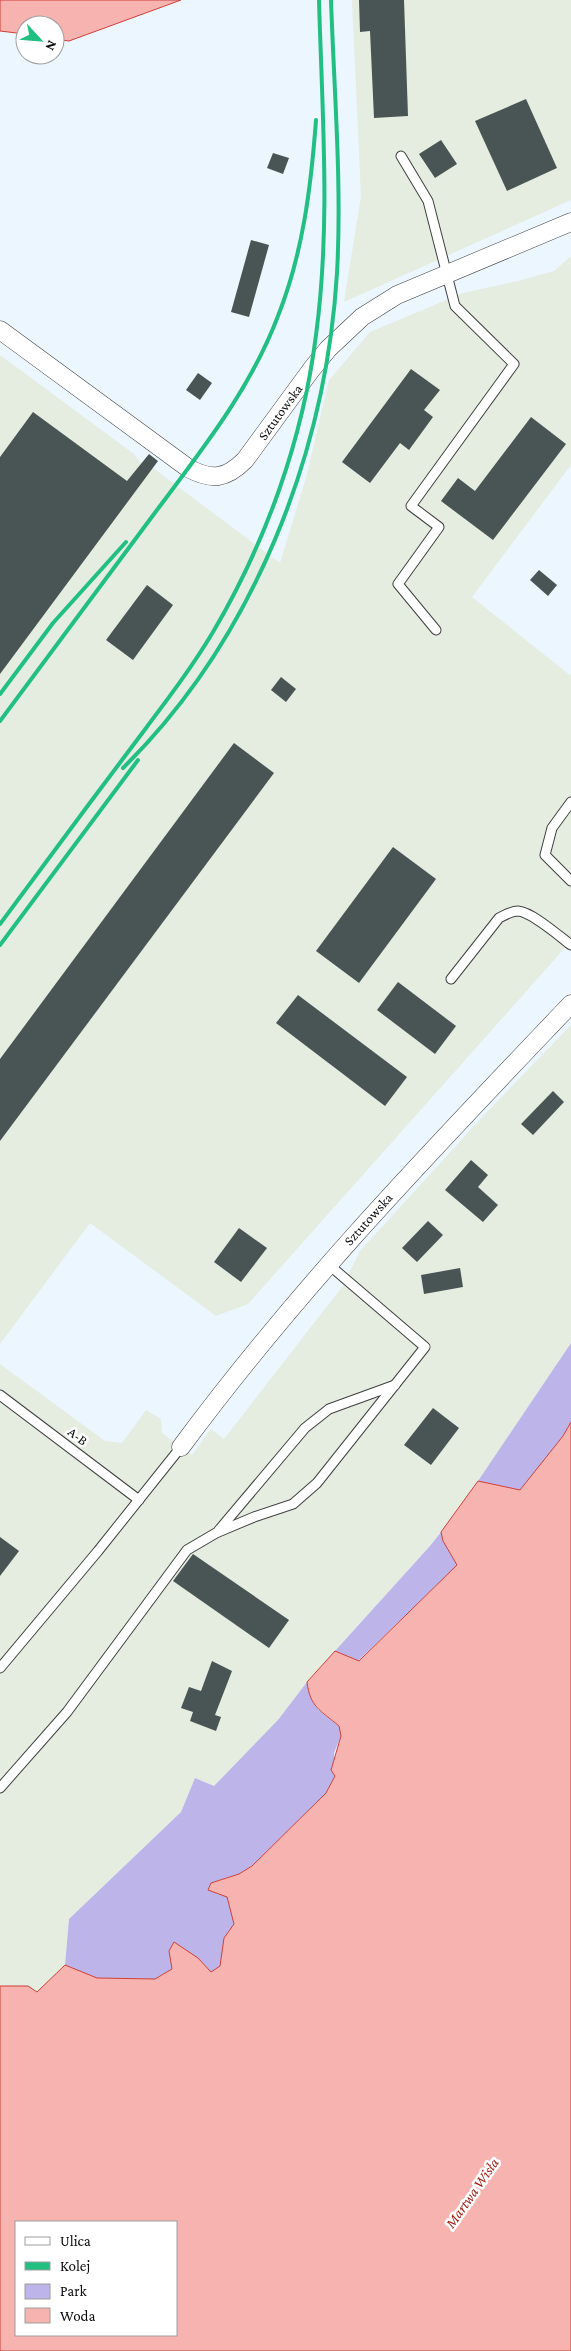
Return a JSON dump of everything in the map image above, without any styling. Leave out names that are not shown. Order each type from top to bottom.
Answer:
[{"type":"street","name":"Sztutowska","points":[[0,330],[188,468],[201,475],[217,477],[232,472],[245,460],[310,370],[362,317],[397,295],[571,222]]},
{"type":"street","name":"Sztutowska","points":[[181,1447],[253,1352],[328,1264],[417,1165],[571,1004]]},
{"type":"lane","points":[[401,156],[428,200],[446,276],[456,306],[514,364],[411,506],[439,527],[398,584],[436,630]]},
{"type":"lane","points":[[571,802],[552,828],[545,855],[571,881]]},
{"type":"lane","points":[[451,979],[499,918],[510,913],[518,911],[529,914],[571,945]]},
{"type":"lane","points":[[0,1788],[66,1712],[187,1550],[216,1533],[254,1517],[293,1504],[318,1482],[425,1347],[328,1264]]},
{"type":"lane","points":[[216,1533],[305,1428],[328,1409],[395,1385]]},
{"type":"lane","name":"A-B","points":[[0,1395],[139,1500]]},
{"type":"lane","points":[[0,1668],[181,1447]]},
{"type":"shaded area","points":[[352,0],[571,0],[571,200],[344,302],[361,196]]},
{"type":"shaded area","points":[[571,256],[571,465],[472,597],[571,676],[571,941],[248,1304],[216,1316],[90,1223],[0,1344],[0,355],[134,454],[141,463],[140,465],[153,468],[280,563],[306,478],[329,380],[370,332],[463,293],[554,271]]},
{"type":"shaded area","points":[[571,1025],[571,1343],[478,1481],[430,1546],[307,1682],[279,1720],[214,1786],[195,1778],[181,1812],[69,1919],[65,1965],[37,1992],[0,1986],[0,1364],[105,1441],[122,1443],[146,1410],[161,1419],[162,1433],[192,1455],[211,1429],[224,1439],[342,1287],[360,1251],[485,1114]]},
{"type":"green space","points":[[571,1343],[571,1422],[563,1436],[520,1490],[478,1481]]},
{"type":"green space","points":[[441,1532],[443,1541],[457,1565],[358,1661],[335,1651],[430,1546]]},
{"type":"green space","points":[[307,1682],[313,1703],[339,1726],[341,1736],[334,1753],[335,1776],[326,1793],[252,1866],[239,1874],[211,1883],[208,1890],[227,1897],[234,1924],[224,1938],[220,1966],[211,1972],[198,1958],[169,1951],[172,1969],[155,1979],[97,1978],[65,1965],[69,1919],[181,1812],[195,1778],[214,1786],[278,1720]]},
{"type":"water","points":[[0,0],[181,0],[69,41],[65,40],[65,15],[15,15],[15,33],[0,31]]},
{"type":"water","name":"Martwa Wisła","points":[[571,1422],[571,2351],[0,2351],[0,1986],[28,1986],[37,1992],[65,1965],[97,1978],[155,1979],[172,1969],[169,1951],[174,1942],[198,1958],[211,1972],[220,1966],[224,1938],[234,1924],[227,1897],[208,1890],[211,1883],[239,1874],[252,1866],[326,1793],[335,1776],[331,1770],[341,1736],[339,1726],[313,1703],[307,1682],[335,1651],[359,1661],[457,1565],[443,1541],[441,1532],[478,1481],[520,1490],[563,1436]]},
{"type":"building","points":[[359,0],[404,0],[408,116],[374,118],[370,31],[360,32]]},
{"type":"building","points":[[526,99],[557,168],[507,191],[475,121]]},
{"type":"building","points":[[441,140],[457,164],[435,178],[419,154]]},
{"type":"building","points":[[273,153],[289,158],[283,174],[267,168]]},
{"type":"building","points":[[251,240],[269,245],[249,317],[231,312]]},
{"type":"building","points":[[411,369],[440,390],[424,410],[433,417],[409,450],[400,443],[370,483],[342,462]]},
{"type":"building","points":[[198,373],[212,383],[200,400],[186,390]]},
{"type":"building","points":[[33,412],[127,481],[149,454],[158,461],[0,674],[0,457]]},
{"type":"building","points":[[531,417],[566,444],[493,540],[441,501],[458,478],[475,491]]},
{"type":"building","points":[[539,570],[557,585],[548,596],[530,580]]},
{"type":"building","points":[[147,585],[173,605],[133,660],[106,640]]},
{"type":"building","points":[[281,677],[296,689],[286,702],[271,690]]},
{"type":"building","points":[[234,743],[274,773],[0,1141],[0,1059]]},
{"type":"building","points":[[393,847],[436,879],[359,983],[316,951]]},
{"type":"building","points":[[398,982],[456,1026],[435,1054],[377,1010]]},
{"type":"building","points":[[298,995],[407,1077],[385,1106],[276,1023]]},
{"type":"building","points":[[553,1091],[564,1102],[533,1135],[521,1124]]},
{"type":"building","points":[[471,1160],[488,1175],[478,1187],[498,1205],[483,1222],[445,1190]]},
{"type":"building","points":[[428,1221],[443,1235],[417,1262],[402,1248]]},
{"type":"building","points":[[239,1228],[267,1248],[241,1282],[214,1262]]},
{"type":"building","points":[[460,1268],[463,1287],[424,1294],[421,1275]]},
{"type":"building","points":[[433,1408],[459,1428],[431,1465],[404,1445]]},
{"type":"building","points":[[0,1537],[19,1551],[0,1576]]},
{"type":"building","points":[[193,1554],[289,1620],[269,1648],[173,1581]]},
{"type":"building","points":[[212,1661],[232,1671],[215,1715],[221,1717],[216,1731],[190,1721],[193,1712],[181,1708],[189,1687],[201,1691]]},
{"type":"railway","points":[[0,924],[172,693],[203,648],[250,562],[280,489],[302,413],[310,374],[321,293],[324,168],[319,0]]},
{"type":"railway","points":[[123,768],[169,717],[210,662],[245,603],[275,540],[299,475],[317,409],[330,341],[337,273],[339,205],[331,0]]},
{"type":"railway","points":[[0,721],[207,443],[239,395],[267,343],[287,292],[300,244],[308,195],[316,120]]},
{"type":"railway","points":[[0,694],[53,623],[126,542]]},
{"type":"railway","points":[[0,945],[138,760]]}]
